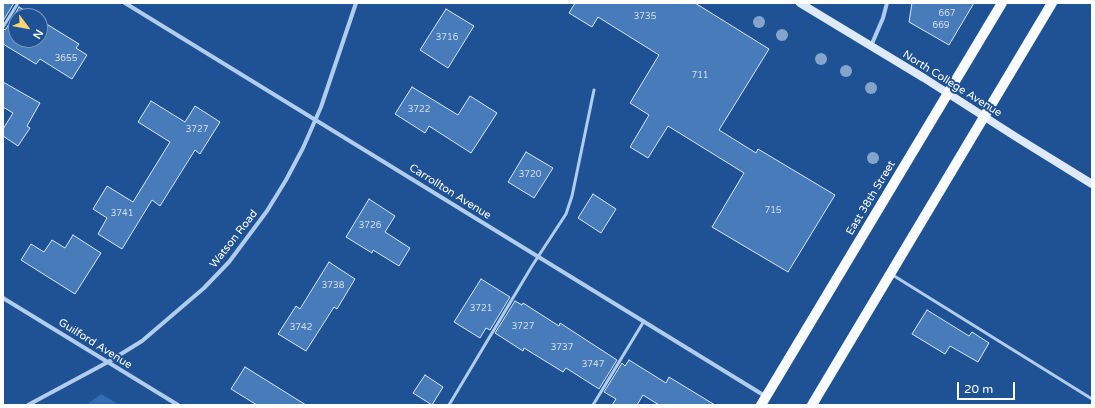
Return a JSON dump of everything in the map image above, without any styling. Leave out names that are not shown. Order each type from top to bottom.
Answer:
[{"type":"main road","name":"North College Avenue","points":[[800,3],[948,93],[1092,184]]},
{"type":"main road","name":"East 38th Street","points":[[763,401],[1002,3]]},
{"type":"main road","points":[[812,405],[1052,3]]},
{"type":"street","name":"Carrollton Avenue","points":[[125,3],[644,321],[763,401]]},
{"type":"street","name":"Watson Road","points":[[28,405],[108,362],[142,341],[204,288],[229,262],[262,218],[286,180],[303,148],[316,120],[356,3]]},
{"type":"street","points":[[871,46],[883,18],[887,3]]},
{"type":"street","name":"Guilford Avenue","points":[[3,298],[178,405]]},
{"type":"lane","points":[[3,27],[18,3]]},
{"type":"lane","points":[[449,405],[538,257],[566,214],[572,196],[594,90]]},
{"type":"lane","points":[[891,273],[1092,398]]},
{"type":"lane","points":[[593,405],[644,321]]},
{"type":"shaded area","points":[[101,394],[120,405],[86,405]]},
{"type":"building","points":[[3,3],[14,3],[11,8],[8,8],[8,13],[3,21]]},
{"type":"building","points":[[575,3],[695,3],[769,49],[719,130],[756,153],[758,149],[835,195],[788,272],[712,227],[744,173],[668,126],[648,158],[630,147],[649,115],[630,103],[659,55],[598,17],[592,27],[569,13]]},
{"type":"building","points":[[912,3],[974,3],[949,45],[909,22]]},
{"type":"building","points":[[446,9],[474,26],[448,68],[420,50]]},
{"type":"building","points":[[48,25],[79,44],[76,48],[87,55],[72,79],[40,59],[36,64],[10,48],[48,48]]},
{"type":"building","points":[[8,26],[8,47],[3,44],[3,30],[6,29]]},
{"type":"building","points":[[3,82],[40,103],[27,126],[30,128],[18,146],[3,136],[3,129],[13,113],[3,107]]},
{"type":"building","points":[[412,87],[458,115],[470,96],[497,113],[471,153],[429,126],[425,133],[395,114]]},
{"type":"building","points":[[151,101],[185,122],[195,106],[220,122],[200,154],[195,150],[160,206],[152,200],[122,249],[98,234],[107,218],[93,209],[107,186],[133,202],[170,142],[138,122]]},
{"type":"building","points":[[526,152],[553,168],[534,198],[508,182]]},
{"type":"building","points":[[593,194],[616,209],[601,233],[578,218]]},
{"type":"building","points":[[369,199],[395,216],[385,232],[410,248],[399,266],[373,250],[372,253],[346,237]]},
{"type":"building","points":[[73,235],[101,253],[75,294],[21,260],[31,244],[44,252],[52,240],[65,248]]},
{"type":"building","points":[[329,262],[355,279],[337,309],[334,307],[306,351],[278,334],[296,306],[300,309]]},
{"type":"building","points":[[481,279],[510,297],[490,330],[486,328],[480,338],[454,322]]},
{"type":"building","points":[[515,301],[522,305],[523,303],[559,326],[560,323],[617,360],[599,389],[566,368],[563,372],[524,348],[523,351],[495,333]]},
{"type":"building","points":[[927,310],[969,336],[972,332],[989,343],[978,362],[950,346],[945,354],[912,334]]},
{"type":"building","points":[[629,360],[666,383],[669,377],[715,405],[659,405],[643,395],[637,405],[612,405],[616,399],[604,392],[622,363],[625,366]]},
{"type":"building","points":[[245,367],[306,405],[257,405],[231,389]]},
{"type":"building","points":[[425,375],[443,387],[432,405],[413,393]]}]
